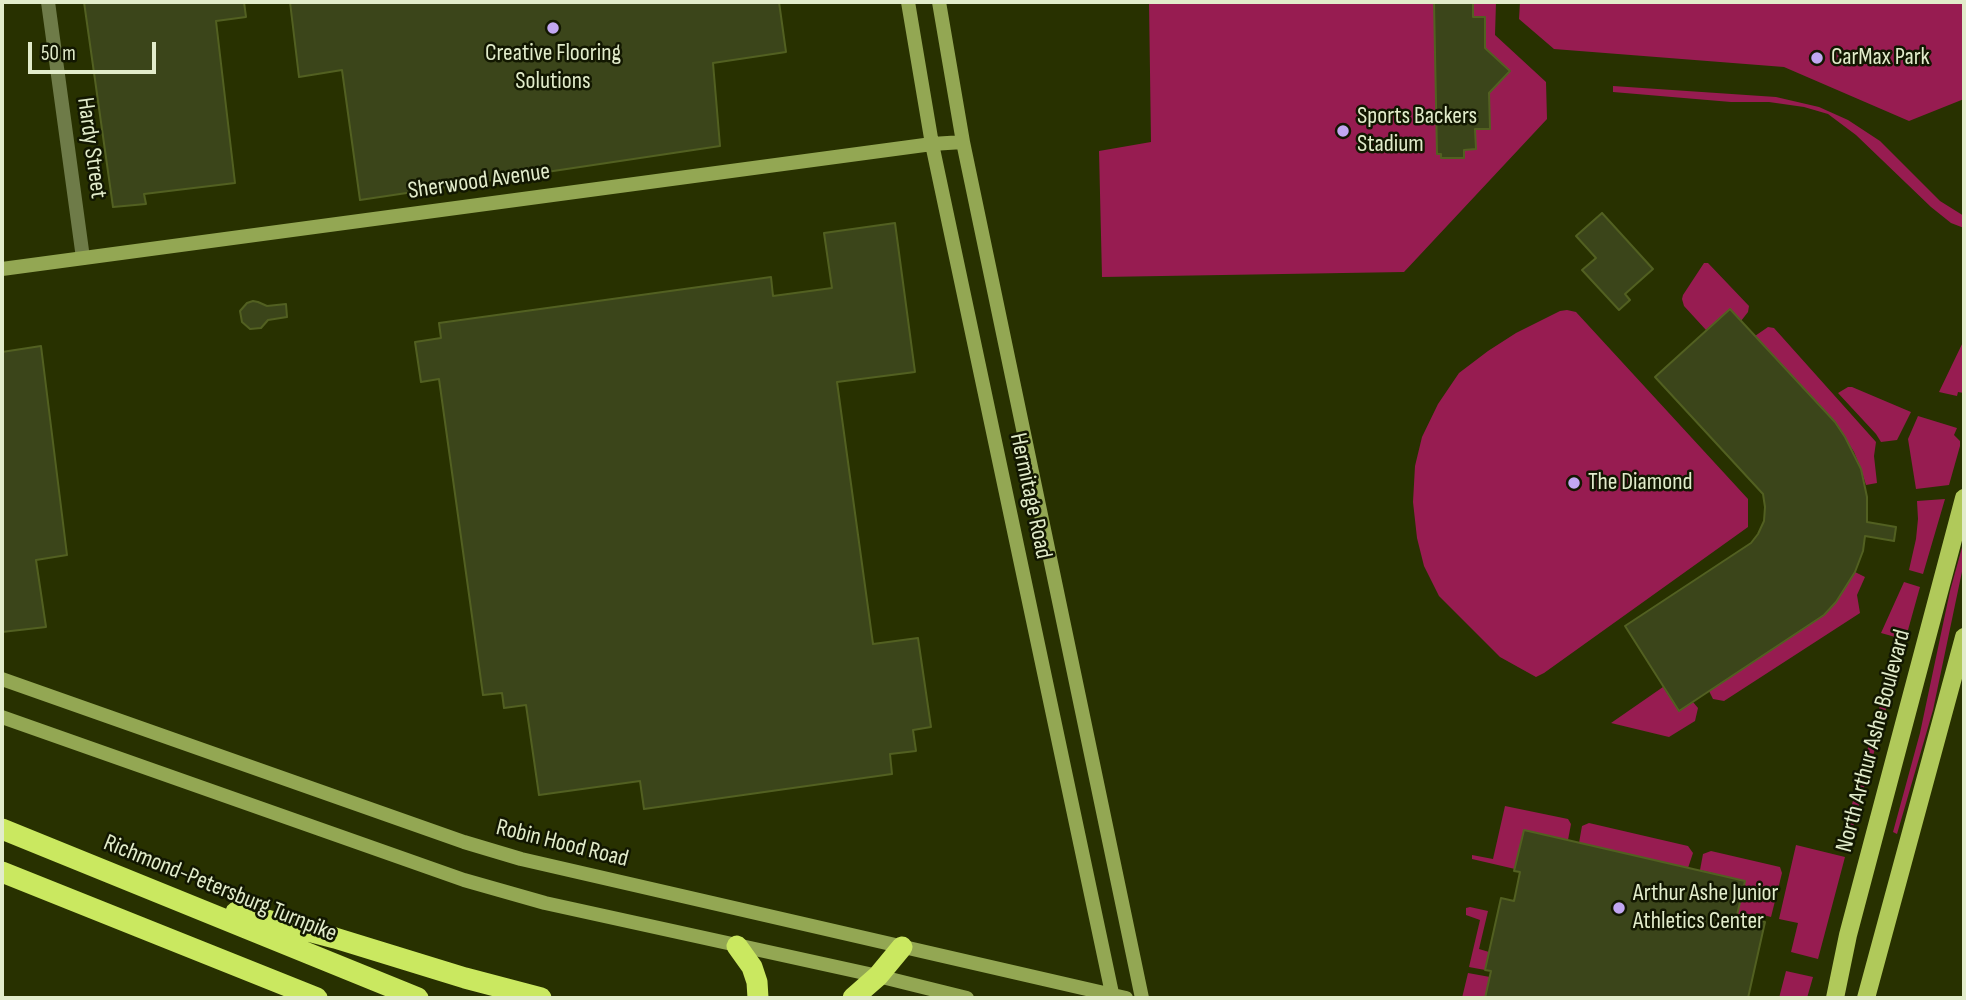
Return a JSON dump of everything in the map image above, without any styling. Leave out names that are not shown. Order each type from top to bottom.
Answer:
[{"type":"highway","name":"Richmond-Petersburg Turnpike","points":[[2,829],[418,998]]},
{"type":"highway","points":[[2,872],[317,998]]},
{"type":"highway","points":[[159,892],[335,938],[464,978],[541,998]]},
{"type":"highway","points":[[737,946],[752,967],[758,998]]},
{"type":"highway","points":[[853,998],[878,976],[902,947]]},
{"type":"main road","name":"North Arthur Ashe Boulevard","points":[[1835,998],[1848,935],[1964,498]]},
{"type":"main road","points":[[1866,998],[1964,637]]},
{"type":"street","name":"Hardy Street","points":[[48,2],[83,258]]},
{"type":"street","name":"Hermitage Road","points":[[908,2],[932,144],[1117,997]]},
{"type":"street","name":"Hermitage Road","points":[[939,2],[963,142],[1142,998]]},
{"type":"street","name":"Sherwood Avenue","points":[[2,269],[963,142]]},
{"type":"street","name":"Robin Hood Road","points":[[2,679],[464,842],[522,859],[1117,997]]},
{"type":"street","points":[[2,717],[464,880],[545,904],[878,976],[967,998]]},
{"type":"shaded area","name":"Sports Backers Stadium","points":[[1149,2],[1496,2],[1495,35],[1546,82],[1547,119],[1404,272],[1102,277],[1099,151],[1151,142]]},
{"type":"shaded area","name":"CarMax Park","points":[[1520,2],[1964,2],[1964,99],[1909,121],[1784,67],[1554,49],[1519,19]]},
{"type":"shaded area","points":[[1613,86],[1776,97],[1819,107],[1848,120],[1880,141],[1940,201],[1964,216],[1964,228],[1951,223],[1931,207],[1856,135],[1828,114],[1769,102],[1731,102],[1613,92]]},
{"type":"shaded area","points":[[1704,263],[1708,263],[1749,306],[1741,321],[1729,310],[1706,330],[1684,306],[1683,295]]},
{"type":"shaded area","name":"The Diamond","points":[[1567,310],[1576,312],[1748,499],[1748,527],[1536,677],[1500,657],[1439,596],[1424,566],[1417,538],[1413,502],[1415,466],[1422,437],[1438,404],[1459,373],[1516,333]]},
{"type":"shaded area","points":[[1768,327],[1774,328],[1876,442],[1874,456],[1877,483],[1866,485],[1854,452],[1835,422],[1755,336]]},
{"type":"shaded area","points":[[1964,340],[1964,393],[1958,392],[1957,396],[1939,392]]},
{"type":"shaded area","points":[[1848,387],[1911,412],[1897,440],[1881,442],[1838,393]]},
{"type":"shaded area","points":[[1918,416],[1957,428],[1954,435],[1960,441],[1960,446],[1949,485],[1916,489],[1908,439]]},
{"type":"shaded area","points":[[1945,499],[1923,574],[1909,570],[1916,539],[1917,501]]},
{"type":"shaded area","points":[[1964,540],[1964,562],[1933,710],[1897,834],[1893,832],[1920,733],[1950,591]]},
{"type":"shaded area","points":[[1855,572],[1865,577],[1857,595],[1860,613],[1724,701],[1713,699],[1709,691],[1824,615],[1836,602]]},
{"type":"shaded area","points":[[1904,582],[1920,587],[1852,831],[1845,829],[1899,638],[1881,633]]},
{"type":"shaded area","points":[[1663,687],[1679,711],[1693,702],[1698,708],[1695,721],[1669,737],[1611,723]]},
{"type":"shaded area","points":[[1505,806],[1568,819],[1571,824],[1568,840],[1515,869],[1472,859],[1472,855],[1493,859]]},
{"type":"shaded area","points":[[1589,823],[1688,846],[1693,853],[1688,868],[1579,843],[1582,826]]},
{"type":"shaded area","points":[[1796,845],[1845,857],[1818,959],[1791,952],[1798,923],[1779,919]]},
{"type":"shaded area","points":[[1711,851],[1780,867],[1782,873],[1771,917],[1756,913],[1754,919],[1737,915],[1745,881],[1700,870],[1703,854]]},
{"type":"shaded area","points":[[1466,908],[1488,911],[1479,949],[1489,952],[1485,970],[1469,967],[1480,920],[1466,915]]},
{"type":"shaded area","points":[[1786,971],[1813,977],[1807,998],[1779,998]]},
{"type":"shaded area","points":[[1468,973],[1490,977],[1485,998],[1462,998]]},
{"type":"building","points":[[84,2],[244,2],[246,17],[216,21],[235,183],[144,194],[146,204],[113,207]]},
{"type":"building","points":[[290,2],[779,2],[786,52],[713,63],[720,146],[360,200],[342,70],[299,77]]},
{"type":"building","points":[[1434,2],[1473,2],[1473,17],[1485,17],[1485,48],[1510,71],[1489,93],[1490,129],[1475,129],[1476,149],[1464,150],[1464,158],[1441,158],[1441,154],[1437,154]]},
{"type":"building","points":[[1602,213],[1653,269],[1625,294],[1630,300],[1619,310],[1582,270],[1596,258],[1576,236]]},
{"type":"building","points":[[895,223],[915,372],[837,382],[873,644],[918,638],[931,727],[913,730],[916,751],[890,754],[892,774],[644,809],[640,781],[539,795],[526,705],[504,708],[502,693],[483,695],[439,379],[421,382],[415,342],[441,338],[439,323],[771,277],[773,296],[832,288],[824,233]]},
{"type":"building","points":[[253,301],[267,306],[286,304],[287,317],[268,320],[261,328],[250,329],[242,322],[240,311]]},
{"type":"building","points":[[1730,309],[1835,422],[1845,437],[1861,469],[1867,497],[1867,522],[1896,527],[1894,541],[1865,536],[1855,572],[1836,602],[1824,615],[1679,711],[1625,626],[1751,543],[1764,521],[1765,507],[1763,494],[1655,377]]},
{"type":"building","points":[[41,346],[67,555],[36,560],[46,627],[2,632],[2,352]]},
{"type":"building","name":"Arthur Ashe Junior Athletics Center","points":[[1524,830],[1745,881],[1737,915],[1765,922],[1748,998],[1485,998],[1491,971],[1485,970],[1501,898],[1514,901],[1520,872],[1514,871]]},
{"type":"place","name":"Creative Flooring Solutions","points":[[553,28]]},
{"type":"place","name":"CarMax Park","points":[[1817,58]]},
{"type":"place","name":"Sports Backers Stadium","points":[[1343,131]]},
{"type":"place","name":"The Diamond","points":[[1574,483]]},
{"type":"place","name":"Arthur Ashe Junior Athletics Center","points":[[1619,908]]}]
